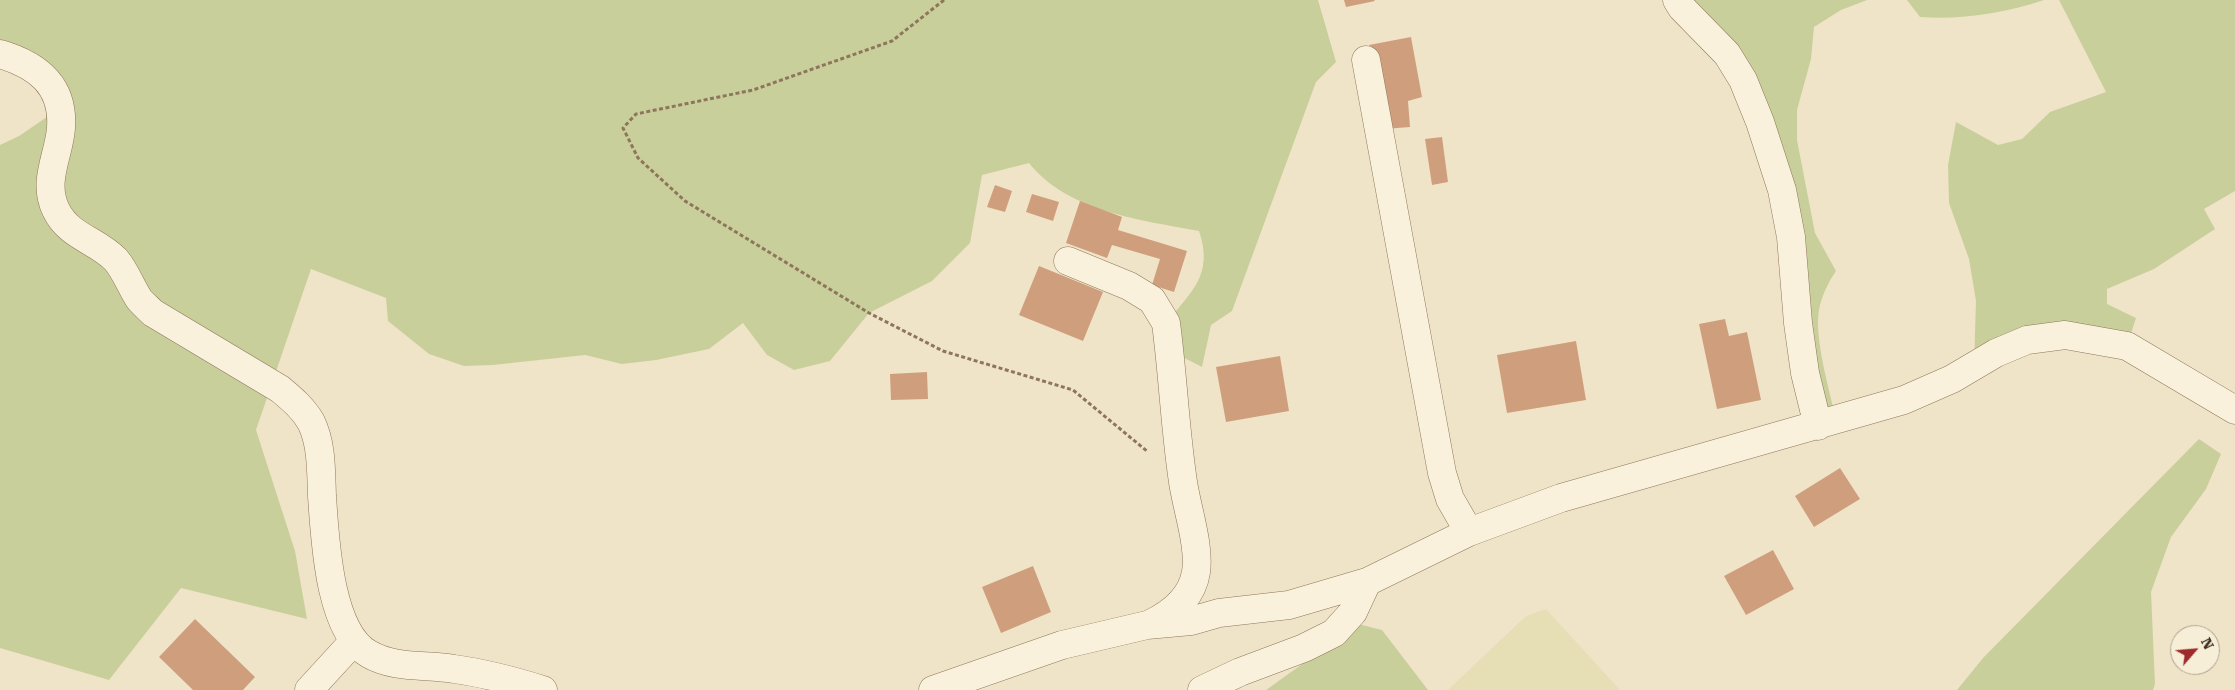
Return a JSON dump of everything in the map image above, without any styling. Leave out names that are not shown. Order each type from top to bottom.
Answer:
[{"type":"street","points":[[1677,0],[1682,8],[1728,54],[1743,80],[1760,122],[1782,190],[1790,237],[1805,373],[1818,426]]},
{"type":"street","points":[[0,54],[23,61],[40,73],[56,95],[60,108],[61,129],[52,166],[51,190],[55,209],[67,227],[115,260],[140,300],[153,312],[280,389],[298,404],[311,422],[318,441],[324,530],[335,601],[352,642],[368,654],[390,663],[454,669],[512,681],[543,690]]},
{"type":"street","points":[[1366,60],[1442,473],[1450,499],[1468,532]]},
{"type":"street","points":[[1068,261],[1130,286],[1145,295],[1152,300],[1166,323],[1183,482],[1194,538],[1196,572],[1187,596],[1166,616],[1147,625]]},
{"type":"street","points":[[933,690],[1062,645],[1147,625],[1191,621],[1219,613],[1289,605],[1367,582],[1468,532],[1561,498],[1904,400],[1952,379],[1996,353],[2027,340],[2065,335],[2127,346],[2235,410]]},
{"type":"street","points":[[1202,690],[1240,672],[1304,648],[1334,632],[1353,612],[1367,582]]},
{"type":"street","points":[[309,690],[352,642]]},
{"type":"path","points":[[944,0],[892,40],[753,90],[636,114],[623,128],[638,158],[685,201],[869,313],[943,351],[1073,390],[1183,482]]},
{"type":"shaded area","points":[[1546,609],[1620,690],[1448,690],[1526,616]]},
{"type":"green space","points":[[0,0],[1318,0],[1336,62],[1316,82],[1232,311],[1211,325],[1202,367],[1169,350],[1166,323],[1198,282],[1202,271],[1204,260],[1203,246],[1199,231],[1130,218],[1085,203],[1064,193],[1045,180],[1029,163],[982,175],[970,243],[932,281],[869,313],[830,361],[794,370],[767,355],[743,323],[709,349],[656,360],[622,364],[585,355],[493,365],[464,366],[429,354],[388,321],[386,298],[311,269],[256,430],[295,551],[307,619],[181,588],[109,680],[0,648],[0,145],[19,136],[60,108],[0,54]]},
{"type":"green space","points":[[1677,0],[1867,0],[1841,10],[1814,27],[1811,59],[1797,110],[1797,140],[1815,233],[1836,271],[1822,299],[1818,322],[1823,365],[1836,421],[1818,426],[1760,122]]},
{"type":"green space","points":[[1907,0],[2044,0],[2014,9],[1967,16],[1936,18],[1920,17]]},
{"type":"green space","points":[[2059,0],[2235,0],[2235,191],[2204,209],[2215,229],[2154,269],[2107,289],[2107,304],[2136,318],[2127,346],[2087,338],[1974,367],[1976,301],[1969,259],[1949,203],[1948,165],[1956,122],[1998,145],[2022,139],[2050,112],[2106,92]]},
{"type":"green space","points":[[2199,439],[2221,454],[2206,489],[2171,537],[2151,592],[2155,684],[2153,690],[1957,690],[1983,658]]},
{"type":"green space","points":[[1358,624],[1382,630],[1428,690],[1266,690]]},
{"type":"building","points":[[1344,0],[1374,0],[1375,1],[1346,7]]},
{"type":"building","points":[[1411,37],[1422,97],[1408,101],[1410,127],[1384,129],[1382,104],[1369,45]]},
{"type":"building","points":[[1442,137],[1448,182],[1432,185],[1425,139]]},
{"type":"building","points":[[995,185],[1012,191],[1005,212],[987,207]]},
{"type":"building","points":[[1032,194],[1059,202],[1053,221],[1026,212]]},
{"type":"building","points":[[1080,201],[1122,217],[1118,230],[1187,251],[1174,292],[1152,285],[1160,259],[1112,245],[1107,258],[1066,243]]},
{"type":"building","points":[[1039,266],[1103,292],[1083,341],[1019,315]]},
{"type":"building","points":[[1725,319],[1729,336],[1747,332],[1761,400],[1717,409],[1699,324]]},
{"type":"building","points":[[1576,341],[1586,400],[1507,413],[1497,355]]},
{"type":"building","points":[[1280,356],[1289,411],[1226,422],[1216,367]]},
{"type":"building","points":[[927,372],[928,399],[891,400],[890,374]]},
{"type":"building","points":[[1840,468],[1860,499],[1814,527],[1795,496]]},
{"type":"building","points":[[1773,550],[1794,589],[1746,615],[1724,576]]},
{"type":"building","points":[[1033,566],[1051,612],[1001,633],[982,587]]},
{"type":"building","points":[[195,619],[255,677],[243,690],[193,690],[159,657]]}]
